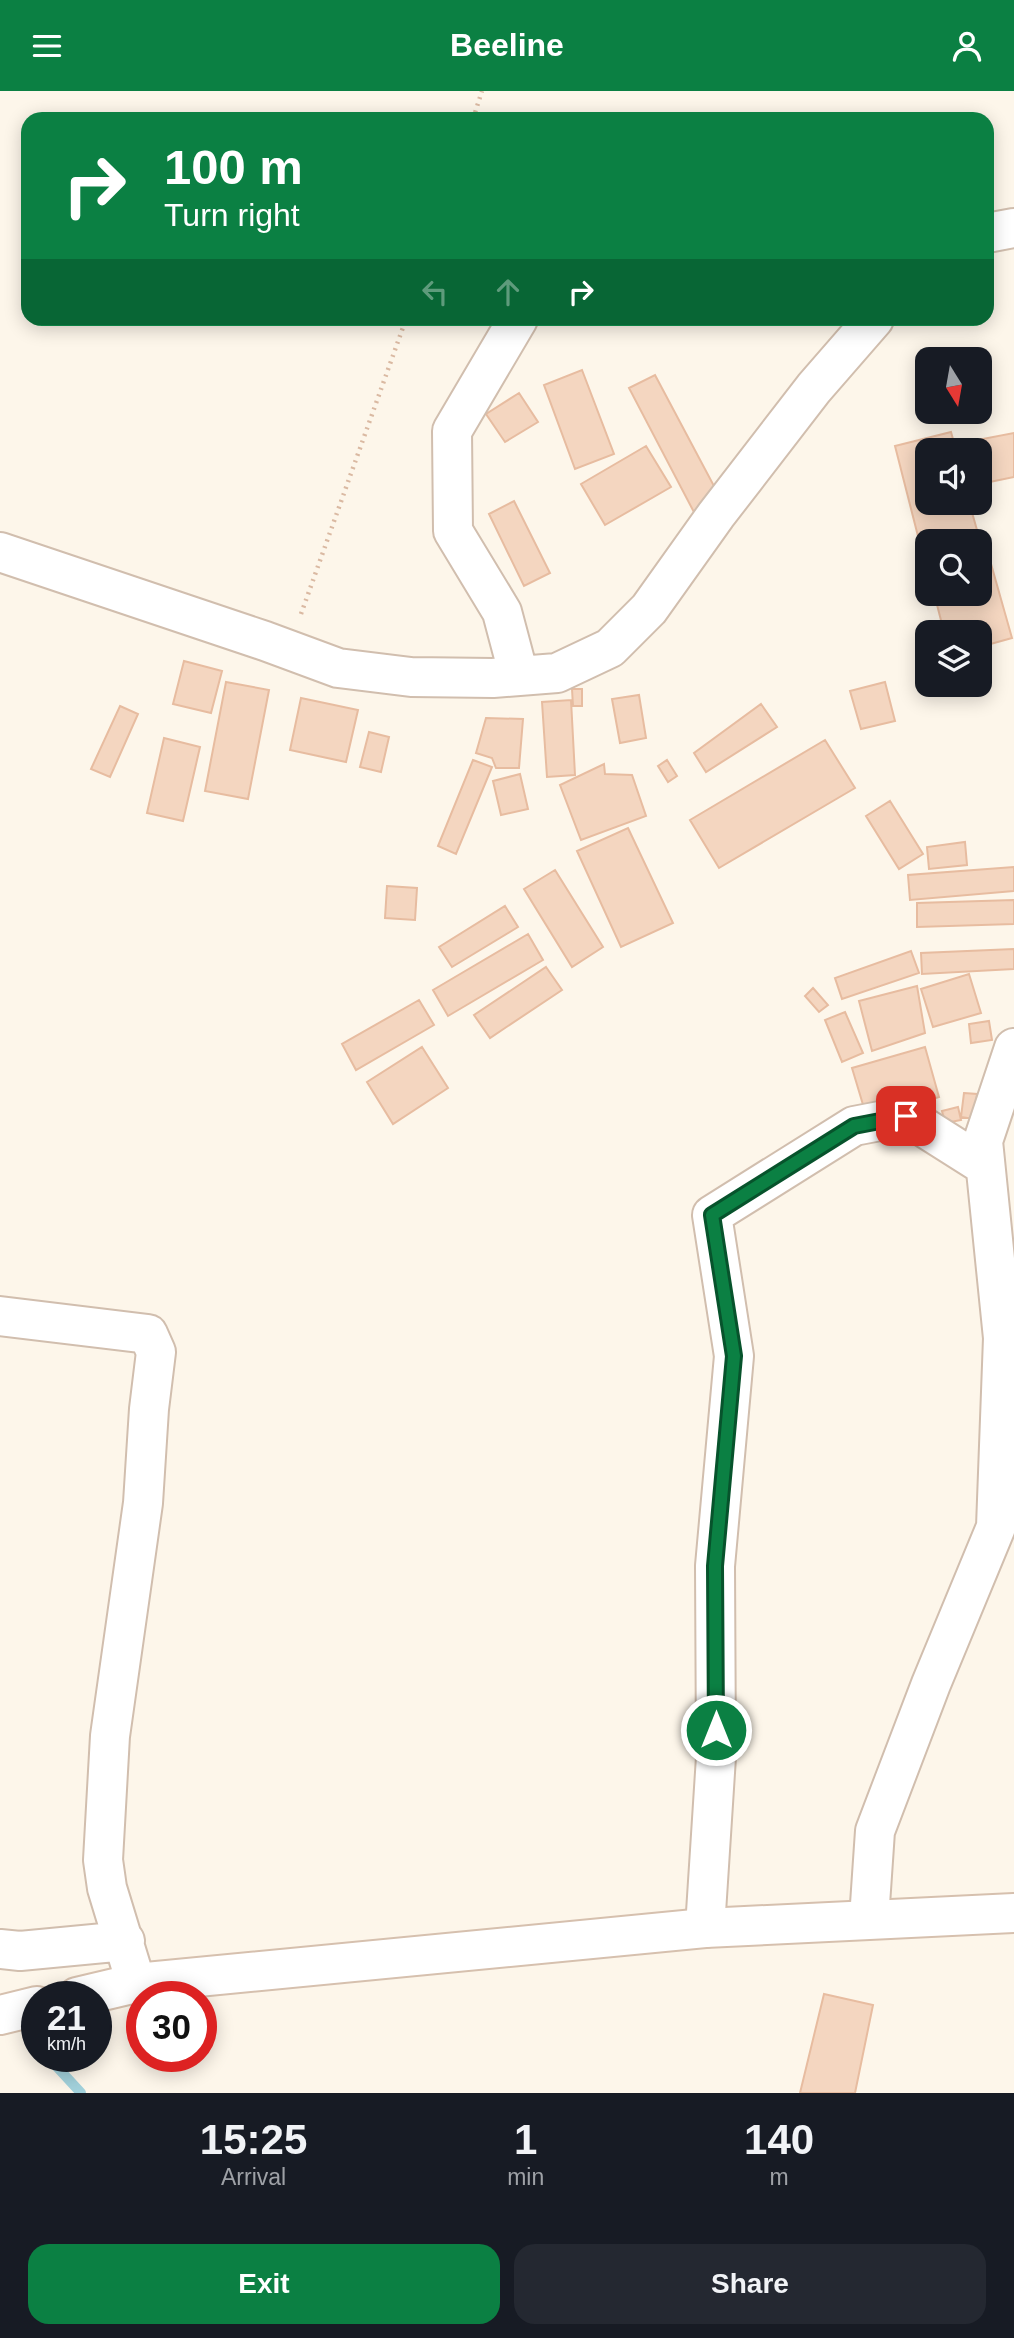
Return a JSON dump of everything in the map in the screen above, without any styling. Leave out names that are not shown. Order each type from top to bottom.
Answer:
[{"type":"street","points":[[994,232],[1014,228]]},
{"type":"street","points":[[514,326],[452,431],[453,531],[502,612],[519,676]]},
{"type":"street","points":[[2,557],[265,641],[338,669],[411,677],[557,673],[610,648],[649,609],[716,515],[806,399],[868,326]]},
{"type":"street","points":[[869,1919],[875,1831],[931,1684],[996,1527],[1003,1338],[983,1141],[1014,1048]]},
{"type":"street","points":[[705,1928],[716,1757],[715,1566],[734,1356],[712,1215],[854,1126],[906,1116],[985,1166]]},
{"type":"street","points":[[0,1316],[148,1335],[156,1352],[143,1503],[110,1736],[103,1860],[107,1888],[135,1981]]},
{"type":"street","points":[[157,1981],[705,1928],[1014,1913]]},
{"type":"street","points":[[0,1949],[20,1951],[125,1941]]},
{"type":"street","points":[[0,2015],[21,2010]]},
{"type":"path","points":[[475,112],[482,91]]},
{"type":"path","points":[[288,651],[404,326]]},
{"type":"building","points":[[582,370],[614,454],[575,469],[544,385]]},
{"type":"building","points":[[655,375],[723,503],[696,516],[629,388]]},
{"type":"building","points":[[519,393],[538,422],[505,442],[486,414]]},
{"type":"building","points":[[951,432],[953,438],[927,438]]},
{"type":"building","points":[[1014,433],[1014,477],[992,482],[992,438],[988,438]]},
{"type":"building","points":[[915,441],[915,515],[973,515],[977,529],[916,529],[895,446]]},
{"type":"building","points":[[646,446],[671,487],[605,525],[581,484]]},
{"type":"building","points":[[514,501],[550,573],[524,586],[489,514]]},
{"type":"building","points":[[992,567],[1012,638],[992,644],[992,620],[941,620],[937,606],[992,606]]},
{"type":"building","points":[[184,661],[222,671],[211,713],[173,704]]},
{"type":"building","points":[[226,682],[269,690],[248,799],[205,791]]},
{"type":"building","points":[[885,682],[895,721],[861,729],[850,691]]},
{"type":"building","points":[[572,689],[582,689],[582,706],[573,706]]},
{"type":"building","points":[[639,695],[646,738],[620,743],[612,699]]},
{"type":"building","points":[[301,698],[358,710],[346,762],[290,750]]},
{"type":"building","points":[[571,700],[575,775],[547,777],[542,702]]},
{"type":"building","points":[[761,704],[777,727],[706,772],[694,753]]},
{"type":"building","points":[[120,706],[138,714],[110,777],[91,769]]},
{"type":"building","points":[[486,718],[523,719],[519,768],[496,768],[492,758],[476,753]]},
{"type":"building","points":[[369,732],[389,737],[381,772],[360,767]]},
{"type":"building","points":[[164,738],[200,747],[183,821],[147,813]]},
{"type":"building","points":[[825,740],[855,788],[719,868],[690,820]]},
{"type":"building","points":[[473,760],[492,767],[456,854],[438,846]]},
{"type":"building","points":[[667,760],[677,776],[668,782],[658,766]]},
{"type":"building","points":[[604,764],[605,774],[632,775],[646,816],[581,840],[560,785]]},
{"type":"building","points":[[520,774],[528,809],[501,815],[493,781]]},
{"type":"building","points":[[890,801],[923,854],[899,869],[866,816]]},
{"type":"building","points":[[628,828],[673,923],[621,947],[577,851]]},
{"type":"building","points":[[965,842],[967,865],[929,869],[927,847]]},
{"type":"building","points":[[1014,867],[1014,891],[910,900],[908,875]]},
{"type":"building","points":[[555,870],[603,947],[572,967],[524,889]]},
{"type":"building","points":[[387,886],[417,888],[415,920],[385,918]]},
{"type":"building","points":[[1014,900],[1014,924],[917,927],[917,903]]},
{"type":"building","points":[[505,906],[518,927],[452,967],[439,947]]},
{"type":"building","points":[[528,934],[543,960],[448,1016],[433,990]]},
{"type":"building","points":[[1014,949],[1014,969],[922,974],[921,953]]},
{"type":"building","points":[[911,951],[919,973],[842,999],[835,978]]},
{"type":"building","points":[[546,967],[562,990],[490,1038],[474,1015]]},
{"type":"building","points":[[969,974],[981,1013],[933,1027],[921,989]]},
{"type":"building","points":[[917,986],[925,1033],[872,1051],[859,1001]]},
{"type":"building","points":[[813,988],[828,1005],[819,1012],[805,996]]},
{"type":"building","points":[[419,1000],[434,1025],[356,1070],[342,1044]]},
{"type":"building","points":[[845,1012],[863,1053],[842,1062],[825,1020]]},
{"type":"building","points":[[989,1021],[992,1040],[971,1043],[969,1024]]},
{"type":"building","points":[[422,1047],[448,1088],[393,1124],[367,1082]]},
{"type":"building","points":[[925,1047],[939,1097],[867,1118],[852,1068]]},
{"type":"building","points":[[964,1093],[977,1094],[974,1119],[961,1117]]},
{"type":"building","points":[[958,1107],[961,1120],[945,1123],[942,1111]]},
{"type":"building","points":[[824,1994],[873,2005],[855,2093],[800,2093]]},
{"type":"waterway","points":[[62,2072],[81,2093]]},
{"type":"route","points":[[716,1730],[715,1566],[734,1356],[712,1215],[854,1126],[906,1116]]}]
